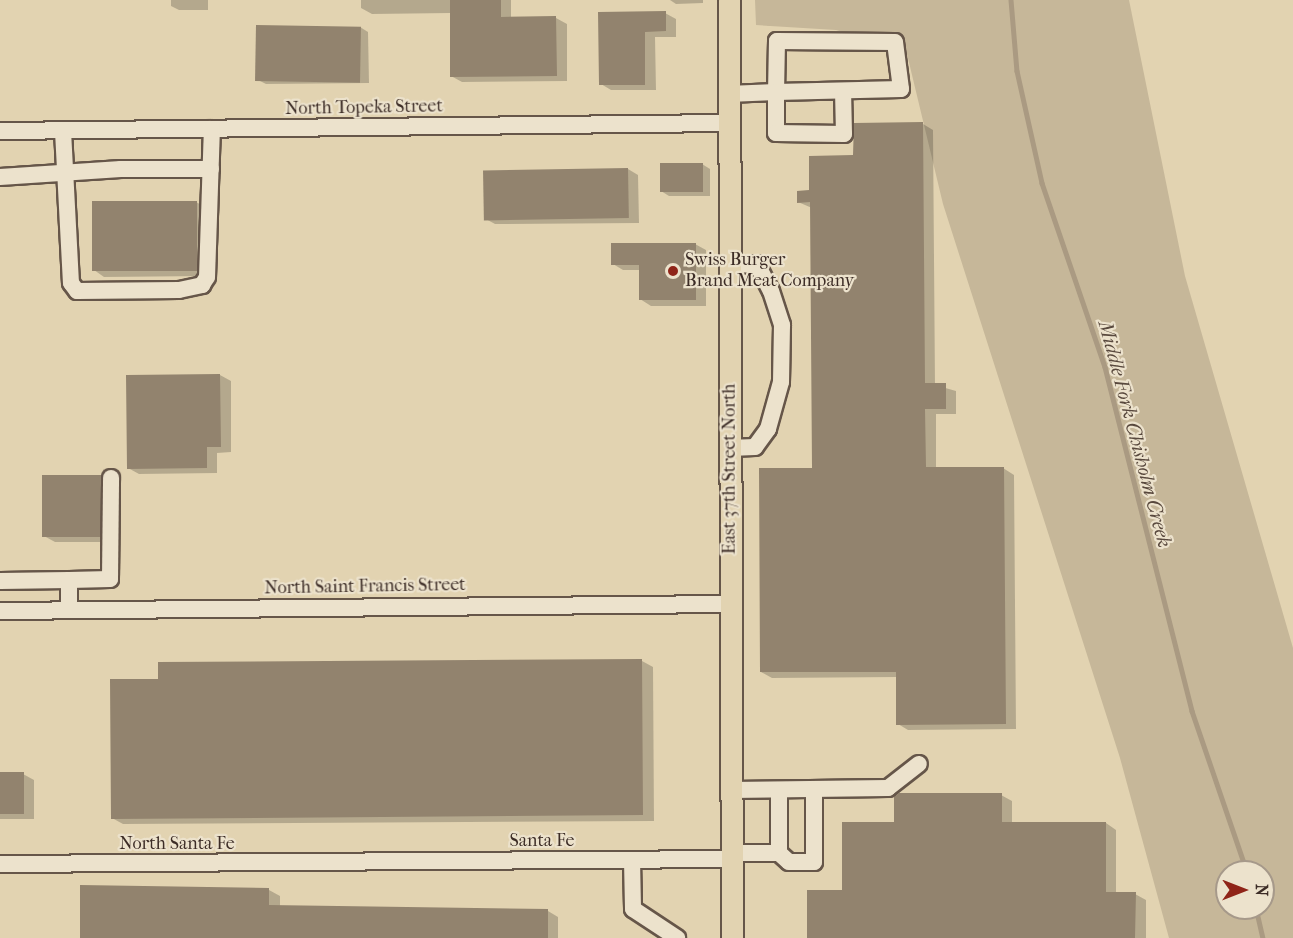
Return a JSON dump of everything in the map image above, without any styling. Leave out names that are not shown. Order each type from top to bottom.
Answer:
[{"type":"main road","name":"East 37th Street North","points":[[729,0],[732,938]]},
{"type":"street","points":[[728,93],[776,92],[843,91],[901,89],[895,42],[777,41],[776,92],[776,133],[844,134],[843,91]]},
{"type":"street","name":"North Topeka Street","points":[[0,132],[728,123]]},
{"type":"street","points":[[63,131],[71,283],[77,291],[179,290],[202,285],[207,277],[212,129]]},
{"type":"street","points":[[0,177],[121,169],[211,169]]},
{"type":"street","points":[[729,265],[757,264],[771,291],[782,325],[781,382],[768,429],[754,447],[729,448]]},
{"type":"street","points":[[0,581],[110,579],[111,478]]},
{"type":"street","points":[[69,580],[69,610]]},
{"type":"street","name":"North Saint Francis Street","points":[[0,611],[730,604]]},
{"type":"street","points":[[731,790],[888,788],[919,764]]},
{"type":"street","name":"Santa Fe","points":[[354,862],[632,860],[779,853],[789,862],[814,862],[814,789]]},
{"type":"street","points":[[779,790],[779,853]]},
{"type":"street","points":[[632,860],[633,909],[677,938]]},
{"type":"street","name":"North Santa Fe","points":[[0,864],[354,862]]},
{"type":"shaded area","points":[[755,0],[1129,0],[1185,276],[1293,648],[1293,938],[1169,938],[1120,758],[943,204],[906,50],[836,30],[756,25]]},
{"type":"building","points":[[450,0],[501,0],[501,17],[556,16],[557,76],[450,77]]},
{"type":"building","points":[[666,11],[666,31],[645,32],[645,85],[599,85],[598,12]]},
{"type":"building","points":[[256,25],[361,27],[360,83],[255,81]]},
{"type":"building","points":[[923,122],[925,383],[946,383],[946,409],[925,409],[926,467],[1004,467],[1006,724],[896,725],[896,672],[760,672],[759,468],[812,468],[810,202],[797,203],[797,191],[809,190],[809,156],[853,155],[854,123]]},
{"type":"building","points":[[660,163],[703,163],[703,192],[660,192]]},
{"type":"building","points":[[628,168],[629,218],[484,221],[483,171]]},
{"type":"building","points":[[92,201],[197,201],[197,271],[92,271]]},
{"type":"building","points":[[611,243],[696,243],[696,300],[639,300],[639,265],[611,265]]},
{"type":"building","points":[[220,374],[221,447],[207,447],[207,468],[127,469],[126,375]]},
{"type":"building","points":[[42,475],[101,475],[101,537],[42,537]]},
{"type":"building","points":[[642,659],[643,815],[111,819],[110,679],[158,679],[158,662]]},
{"type":"building","points":[[0,772],[24,772],[24,814],[0,814]]},
{"type":"building","points":[[899,793],[1002,793],[1002,822],[1106,822],[1106,892],[1136,892],[1135,938],[807,938],[807,890],[842,890],[842,822],[894,822],[894,797]]},
{"type":"building","points":[[80,885],[269,888],[269,905],[548,909],[548,938],[80,938]]},
{"type":"waterway","name":"Middle Fork Chisholm Creek","points":[[1011,0],[1017,71],[1042,183],[1105,367],[1192,711],[1243,860]]},
{"type":"waterway","name":"Middle Fork Chisholm Creek","points":[[1259,920],[1263,938]]},
{"type":"place","name":"Swiss Burger Brand Meat Company","points":[[673,271]]}]
